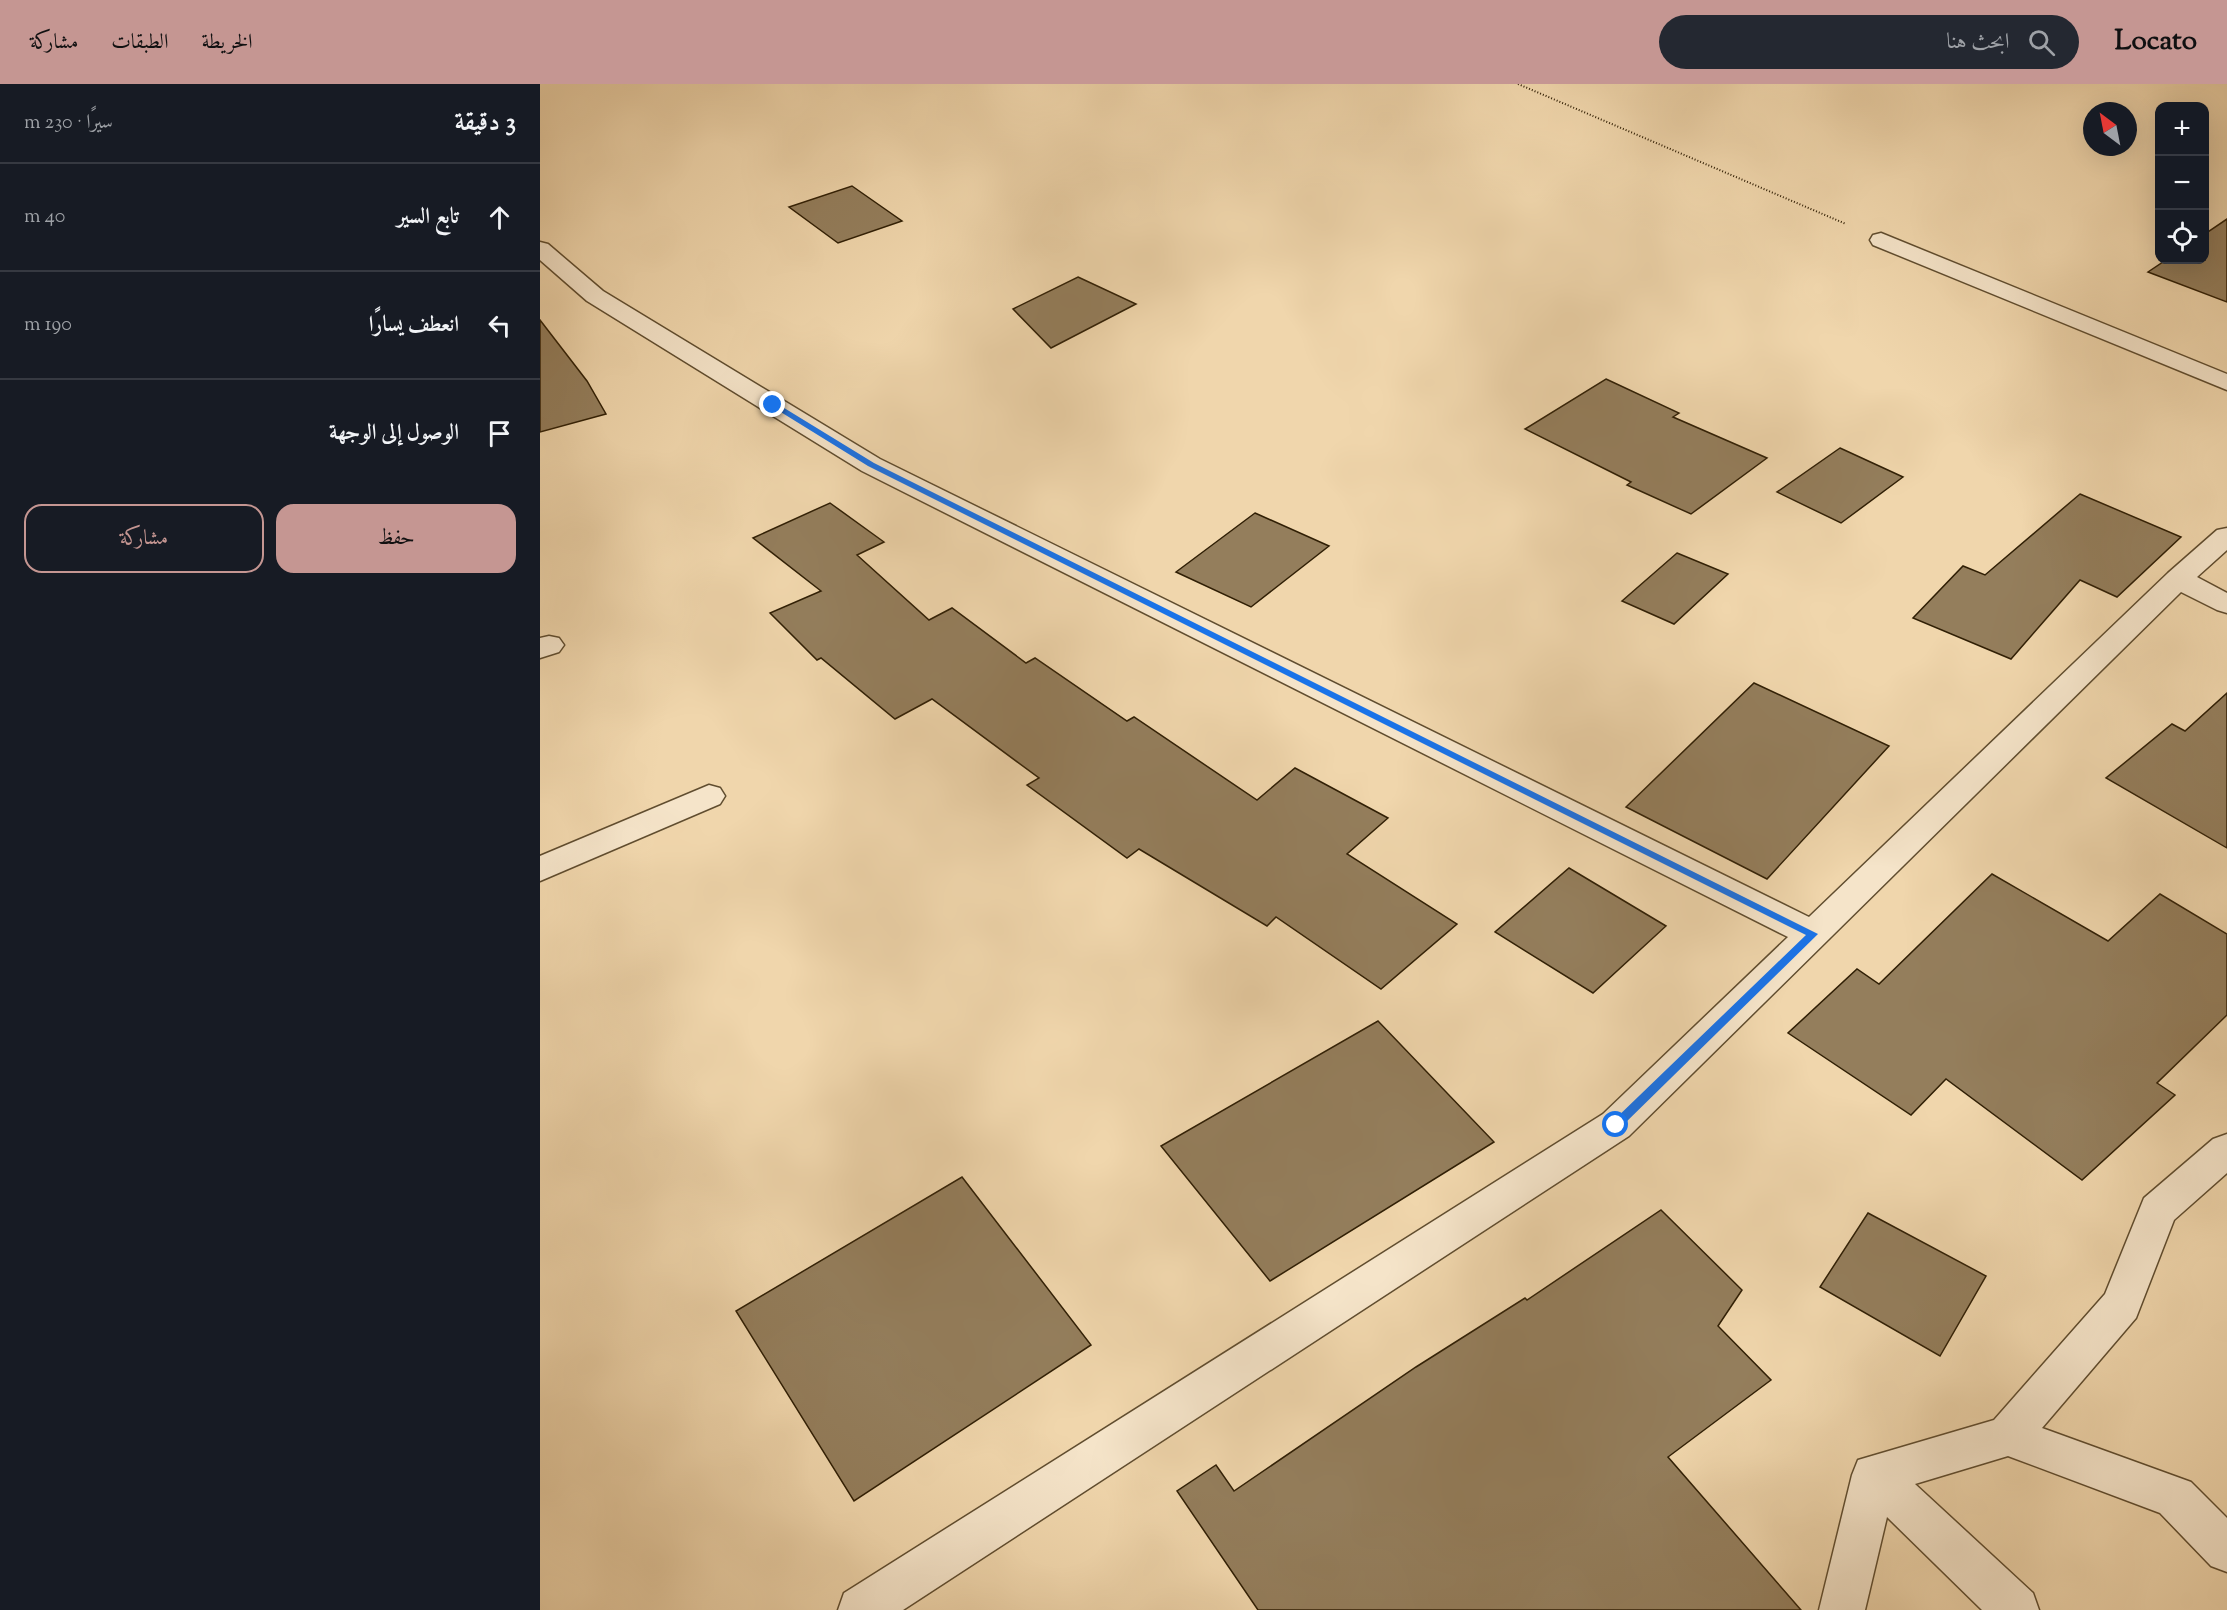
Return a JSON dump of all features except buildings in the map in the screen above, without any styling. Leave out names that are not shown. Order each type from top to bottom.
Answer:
[{"type":"street","points":[[1881,240],[2227,383]]},
{"type":"street","points":[[540,249],[595,296],[871,465],[1813,934]]},
{"type":"street","points":[[861,1610],[1616,1125],[2178,579],[2227,536]]},
{"type":"street","points":[[2178,579],[2227,604]]},
{"type":"street","points":[[540,869],[709,796]]},
{"type":"street","points":[[1874,1475],[2008,1436],[2121,1305],[2158,1210],[2227,1150]]},
{"type":"street","points":[[2008,1436],[2175,1497],[2227,1550]]},
{"type":"street","points":[[1842,1610],[1874,1475]]},
{"type":"street","points":[[1874,1475],[2016,1610]]},
{"type":"path","points":[[1518,84],[1881,240]]},
{"type":"route","points":[[773,405],[871,465],[1813,934],[1616,1125]]}]
